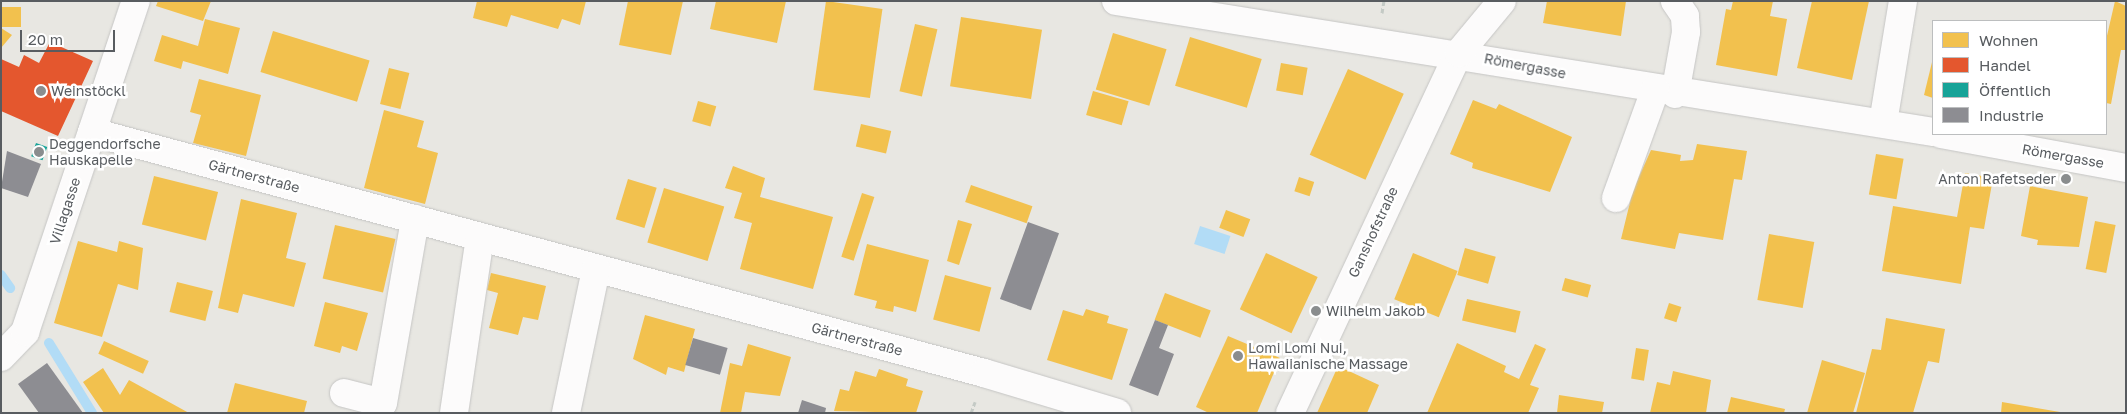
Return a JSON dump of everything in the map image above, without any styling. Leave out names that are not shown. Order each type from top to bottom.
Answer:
[{"type":"street","name":"Villagasse","points":[[1,357],[25,332],[136,1]]},
{"type":"street","name":"Römergasse","points":[[1116,1],[1459,53],[1665,92],[1932,132]]},
{"type":"street","name":"Ganshofstraße","points":[[1290,413],[1459,53],[1502,1]]},
{"type":"street","points":[[1616,198],[1665,92],[1686,32],[1685,16],[1675,1]]},
{"type":"street","points":[[1882,123],[1903,1]]},
{"type":"street","name":"Gärtnerstraße","points":[[92,132],[415,219],[1116,413]]},
{"type":"street","name":"Römergasse","points":[[1946,135],[2126,168]]},
{"type":"street","points":[[344,393],[383,403],[415,219]]},
{"type":"street","points":[[454,413],[480,237]]},
{"type":"street","points":[[566,413],[596,269]]},
{"type":"water","points":[[1200,226],[1230,236],[1225,254],[1194,244]]},
{"type":"building: Wohnen","points":[[158,1],[211,1],[203,21],[156,6]]},
{"type":"building: Wohnen","points":[[477,1],[586,1],[580,25],[562,19],[558,29],[511,15],[507,27],[473,18]]},
{"type":"building: Wohnen","points":[[628,1],[683,1],[671,55],[619,45]]},
{"type":"building: Wohnen","points":[[716,1],[786,1],[777,43],[710,29]]},
{"type":"building: Wohnen","points":[[826,1],[882,9],[870,98],[813,90]]},
{"type":"building: Wohnen","points":[[1547,1],[1626,1],[1621,36],[1543,23]]},
{"type":"building: Wohnen","points":[[1733,1],[1773,1],[1770,16],[1787,19],[1777,76],[1716,65],[1726,9],[1731,10]]},
{"type":"building: Wohnen","points":[[1812,1],[1869,1],[1852,80],[1797,68]]},
{"type":"building: Wohnen","points":[[2115,1],[2126,6],[2126,50],[2121,50],[2111,104],[2107,103],[2107,36]]},
{"type":"building: Wohnen","points":[[1,7],[21,7],[21,27],[1,27]]},
{"type":"building: Wohnen","points":[[961,17],[1042,30],[1031,99],[950,86]]},
{"type":"building: Wohnen","points":[[205,19],[240,28],[228,74],[183,61],[181,69],[154,61],[162,35],[198,46]]},
{"type":"building: Wohnen","points":[[915,24],[937,29],[922,96],[899,91]]},
{"type":"building: Wohnen","points":[[1,28],[12,35],[1,48]]},
{"type":"building: Wohnen","points":[[273,31],[370,61],[357,102],[260,72]]},
{"type":"building: Wohnen","points":[[1113,33],[1167,49],[1149,106],[1096,89]]},
{"type":"building: Wohnen","points":[[1190,37],[1262,59],[1247,108],[1175,86]]},
{"type":"building: Wohnen","points":[[1932,62],[1932,98],[1924,95]]},
{"type":"building: Wohnen","points":[[1281,63],[1308,68],[1303,95],[1276,91]]},
{"type":"building: Wohnen","points":[[389,68],[409,73],[400,109],[380,104]]},
{"type":"building: Wohnen","points":[[1348,69],[1404,94],[1365,180],[1310,155]]},
{"type":"building: Wohnen","points":[[199,79],[261,95],[246,156],[193,143],[201,115],[190,112]]},
{"type":"building: Wohnen","points":[[1093,91],[1129,101],[1122,125],[1086,115]]},
{"type":"building: Wohnen","points":[[1473,100],[1496,109],[1499,104],[1572,137],[1550,192],[1472,168],[1473,163],[1450,154]]},
{"type":"building: Wohnen","points":[[698,101],[716,106],[710,126],[692,121]]},
{"type":"building: Wohnen","points":[[384,110],[424,121],[417,147],[438,153],[425,204],[364,188]]},
{"type":"building: Wohnen","points":[[861,124],[891,131],[886,153],[856,146]]},
{"type":"building: Wohnen","points":[[1697,144],[1747,151],[1742,180],[1734,179],[1723,240],[1679,233],[1675,249],[1621,239],[1633,190],[1651,150],[1681,155],[1680,161],[1693,160]]},
{"type":"building: Wohnen","points":[[1876,154],[1904,159],[1896,199],[1869,194]]},
{"type":"building: Wohnen","points":[[733,166],[765,178],[760,197],[833,217],[813,289],[740,269],[752,223],[734,218],[742,193],[725,188]]},
{"type":"building: Wohnen","points":[[1965,173],[1993,178],[1984,229],[1970,227],[1961,284],[1882,271],[1893,206],[1957,217]]},
{"type":"building: Wohnen","points":[[154,176],[218,192],[206,240],[142,225]]},
{"type":"building: Wohnen","points":[[1299,177],[1314,182],[1310,196],[1294,191]]},
{"type":"building: Wohnen","points":[[628,179],[657,188],[644,228],[616,219]]},
{"type":"building: Wohnen","points":[[971,185],[1032,206],[1027,223],[965,202]]},
{"type":"building: Wohnen","points":[[2030,186],[2088,197],[2079,247],[2037,245],[2038,240],[2021,236]]},
{"type":"building: Wohnen","points":[[664,188],[724,206],[708,261],[647,243]]},
{"type":"building: Wohnen","points":[[862,193],[874,197],[854,261],[841,257]]},
{"type":"building: Wohnen","points":[[241,199],[297,213],[286,258],[306,263],[294,307],[243,294],[238,313],[218,308]]},
{"type":"building: Wohnen","points":[[1226,210],[1250,219],[1243,237],[1219,228]]},
{"type":"building: Wohnen","points":[[958,220],[972,224],[959,265],[947,261]]},
{"type":"building: Wohnen","points":[[2095,221],[2116,225],[2106,273],[2086,269]]},
{"type":"building: Wohnen","points":[[335,225],[395,239],[383,293],[323,279]]},
{"type":"building: Wohnen","points":[[1769,234],[1814,242],[1803,308],[1757,300]]},
{"type":"building: Wohnen","points":[[78,241],[117,252],[119,241],[143,248],[138,290],[118,284],[102,337],[54,323]]},
{"type":"building: Wohnen","points":[[867,244],[929,260],[916,312],[894,306],[893,312],[875,308],[877,301],[854,295]]},
{"type":"building: Wohnen","points":[[1465,248],[1496,257],[1488,284],[1457,275]]},
{"type":"building: Wohnen","points":[[1266,253],[1318,277],[1291,333],[1240,309]]},
{"type":"building: Wohnen","points":[[1413,253],[1458,271],[1439,317],[1394,299]]},
{"type":"building: Wohnen","points":[[491,273],[546,286],[538,320],[523,317],[518,335],[489,328],[498,293],[487,290]]},
{"type":"building: Wohnen","points":[[945,275],[991,287],[979,332],[933,319]]},
{"type":"building: Wohnen","points":[[1565,278],[1591,285],[1588,298],[1562,291]]},
{"type":"building: Wohnen","points":[[177,282],[213,291],[205,321],[170,312]]},
{"type":"building: Wohnen","points":[[1165,293],[1211,311],[1200,338],[1155,320]]},
{"type":"building: Wohnen","points":[[1467,299],[1521,311],[1516,333],[1462,320]]},
{"type":"building: Wohnen","points":[[325,302],[368,313],[357,351],[342,346],[340,353],[314,346]]},
{"type":"building: Wohnen","points":[[1669,303],[1681,307],[1676,322],[1664,318]]},
{"type":"building: Wohnen","points":[[1086,309],[1109,316],[1107,323],[1128,329],[1112,380],[1047,360],[1063,310],[1083,316]]},
{"type":"building: Wohnen","points":[[645,315],[695,329],[684,372],[668,367],[666,375],[633,359]]},
{"type":"building: Wohnen","points":[[1886,318],[1945,329],[1939,363],[1928,361],[1913,413],[1856,413],[1872,349],[1881,350]]},
{"type":"building: Wohnen","points":[[1228,336],[1280,358],[1257,413],[1209,413],[1196,407]]},
{"type":"building: Wohnen","points":[[104,341],[149,361],[143,374],[98,354]]},
{"type":"building: Wohnen","points":[[1457,343],[1506,366],[1504,372],[1519,379],[1535,344],[1546,349],[1530,385],[1539,388],[1528,413],[1427,413]]},
{"type":"building: Wohnen","points":[[748,344],[791,357],[780,396],[745,392],[741,413],[720,413],[730,363],[742,366]]},
{"type":"building: Wohnen","points":[[1636,348],[1649,350],[1644,381],[1631,379]]},
{"type":"building: Wohnen","points":[[1822,360],[1865,373],[1853,413],[1807,413]]},
{"type":"building: Wohnen","points":[[1338,366],[1379,385],[1367,413],[1317,413]]},
{"type":"building: Wohnen","points":[[103,368],[120,395],[129,380],[189,413],[104,413],[83,382]]},
{"type":"building: Wohnen","points":[[879,369],[908,379],[906,386],[923,391],[916,413],[834,411],[840,389],[849,391],[855,371],[876,377]]},
{"type":"building: Wohnen","points":[[1673,371],[1711,380],[1706,413],[1650,413],[1657,382],[1670,385]]},
{"type":"building: Wohnen","points":[[235,383],[307,401],[304,413],[227,413]]},
{"type":"building: Wohnen","points":[[1559,395],[1604,402],[1602,413],[1557,413]]},
{"type":"building: Wohnen","points":[[1731,397],[1785,409],[1784,413],[1727,413]]},
{"type":"building: Wohnen","points":[[2002,402],[2060,412],[2001,413]]},
{"type":"building: Handel","points":[[50,42],[93,61],[58,136],[1,111],[1,59],[19,67],[24,55],[39,63]]},
{"type":"building: Öffentlich","name":"Deggendorfsche Hauskapelle","points":[[36,143],[47,147],[42,160],[31,156]]},
{"type":"building: Industrie","points":[[7,151],[41,164],[28,197],[1,188]]},
{"type":"building: Industrie","points":[[1028,222],[1059,233],[1031,310],[1000,299]]},
{"type":"building: Industrie","points":[[1155,320],[1168,325],[1159,348],[1174,354],[1158,396],[1129,385]]},
{"type":"building: Industrie","points":[[693,338],[728,348],[720,375],[685,365]]},
{"type":"building: Industrie","points":[[47,363],[83,413],[39,413],[18,384]]},
{"type":"building: Industrie","points":[[802,400],[826,408],[825,413],[798,413]]},
{"type":"waterway","points":[[1,275],[10,288]]},
{"type":"waterway","points":[[49,343],[92,413]]},
{"type":"place","name":"Weinstöckl","points":[[41,91]]},
{"type":"place","name":"Deggendorfsche Hauskapelle","points":[[39,152]]},
{"type":"place","name":"Anton Rafetseder","points":[[2066,179]]},
{"type":"place","name":"Wilhelm Jakob","points":[[1316,311]]},
{"type":"place","name":"Lomi Lomi Nui, Hawaiianische Massage","points":[[1238,356]]}]
